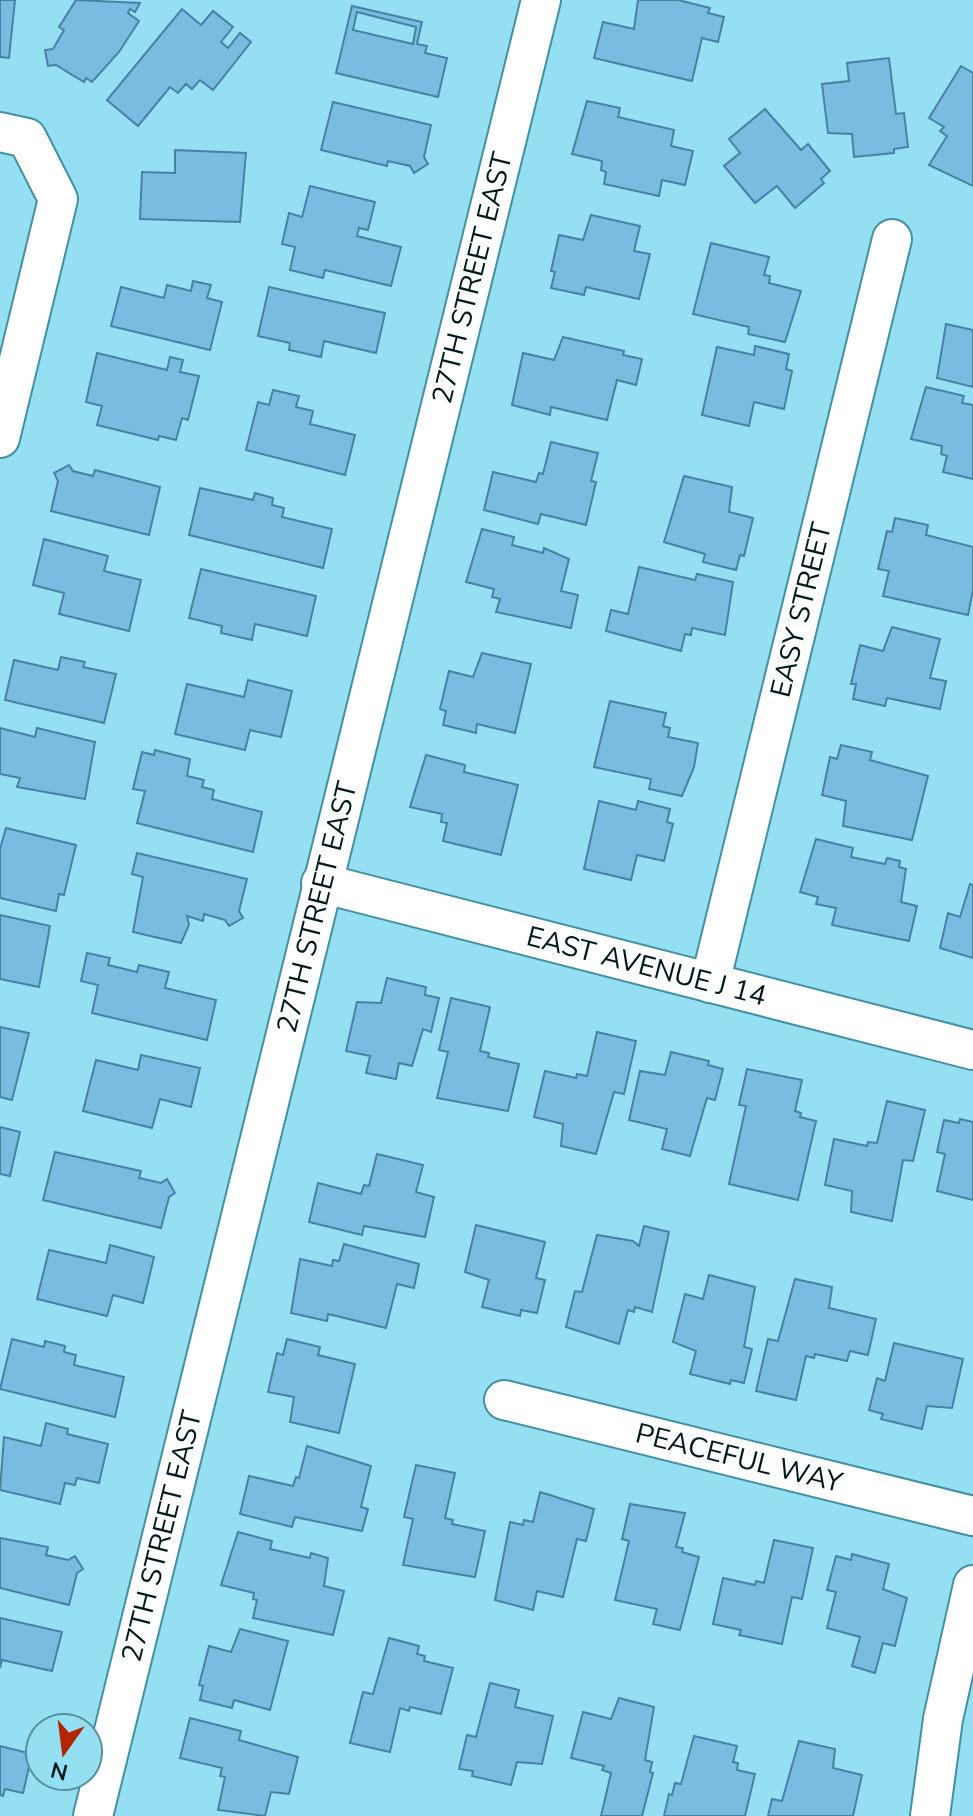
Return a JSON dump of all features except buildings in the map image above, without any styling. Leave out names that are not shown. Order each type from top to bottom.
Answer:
[{"type":"street","name":"27TH STREET EAST","points":[[93,1816],[541,0]]},
{"type":"street","points":[[0,132],[27,138],[58,199],[0,438]]},
{"type":"street","name":"EASY STREET","points":[[710,983],[892,239]]},
{"type":"street","name":"EAST AVENUE J 14","points":[[321,883],[973,1050]]},
{"type":"street","name":"PEACEFUL WAY","points":[[504,1400],[973,1516]]},
{"type":"street","points":[[930,1816],[943,1719],[973,1585]]}]
